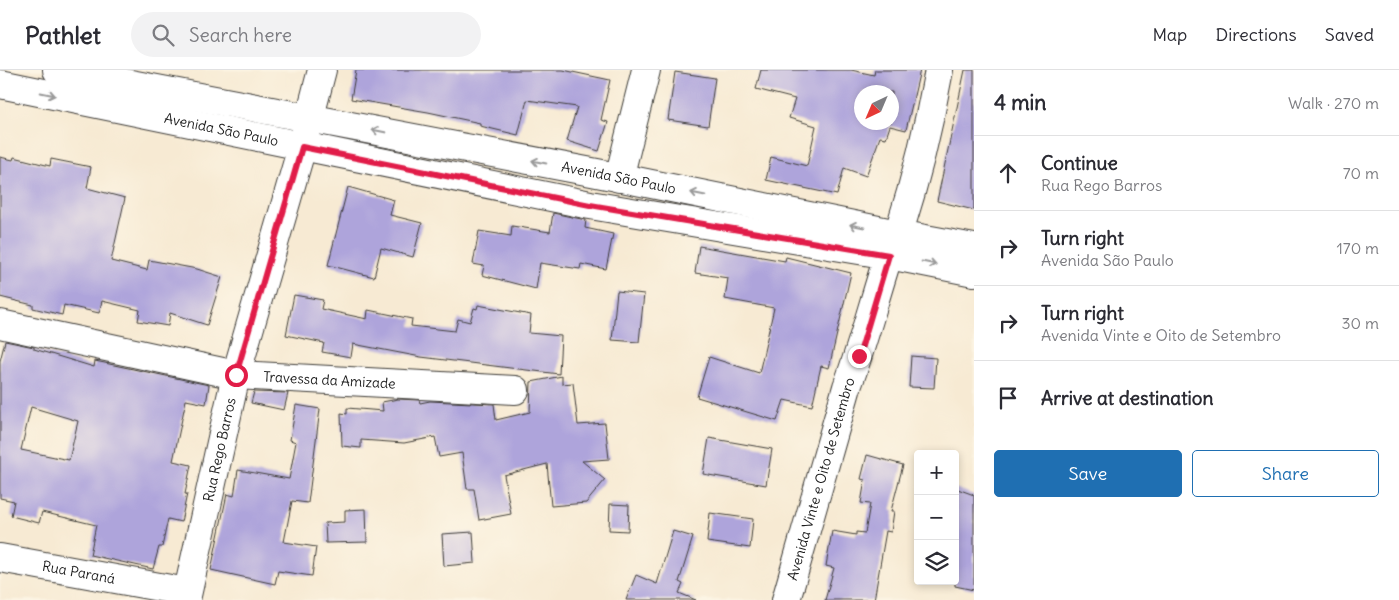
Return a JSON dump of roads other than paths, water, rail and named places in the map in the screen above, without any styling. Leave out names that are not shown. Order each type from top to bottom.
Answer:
[{"type":"street","points":[[0,83],[6,70]]},
{"type":"street","name":"Avenida São Paulo","points":[[57,70],[608,175],[894,245],[974,272]]},
{"type":"street","name":"Rua Rego Barros","points":[[186,596],[236,375],[302,147],[322,70]]},
{"type":"street","points":[[590,205],[608,175],[646,70]]},
{"type":"street","name":"Avenida Vinte e Oito de Setembro","points":[[786,600],[845,396],[894,245],[930,118],[939,70]]},
{"type":"street","name":"Avenida São Paulo","points":[[0,83],[302,147],[590,205],[894,245],[974,248]]},
{"type":"street","name":"Travessa da Amizade","points":[[0,324],[236,375],[515,390]]},
{"type":"street","name":"Rua Paraná","points":[[0,558],[186,596]]}]
